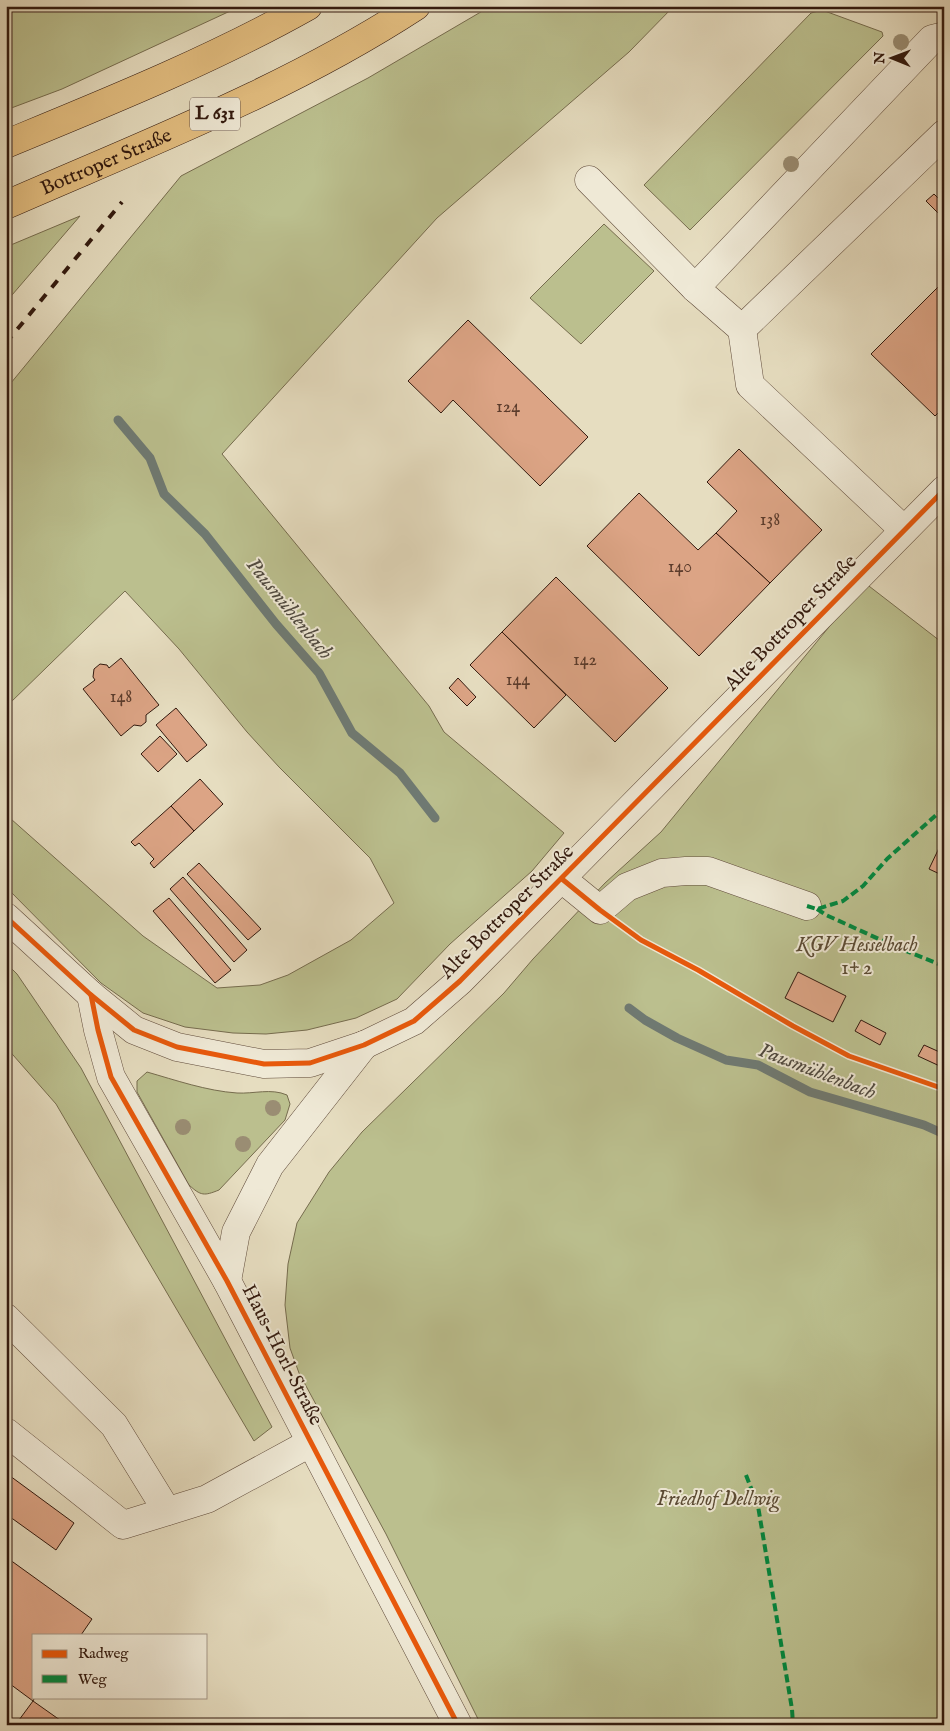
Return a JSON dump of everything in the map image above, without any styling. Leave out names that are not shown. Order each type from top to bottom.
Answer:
[{"type":"main road","name":"L 631","points":[[6,144],[187,67],[308,6]]},
{"type":"main road","name":"Bottroper Straße","points":[[6,205],[244,101],[315,65],[416,6]]},
{"type":"street","points":[[695,288],[932,39],[944,36]]},
{"type":"street","points":[[742,330],[944,134]]},
{"type":"street","points":[[589,180],[695,288],[742,330],[750,385],[904,530]]},
{"type":"street","name":"Alte Bottroper Straße","points":[[6,917],[91,995],[134,1030],[177,1047],[264,1064],[310,1063],[364,1046],[414,1021],[460,981],[944,490]]},
{"type":"street","points":[[562,879],[600,910],[627,887],[662,873],[686,871],[708,872],[807,906]]},
{"type":"street","name":"Haus-Horl-Straße","points":[[91,995],[111,1077],[227,1281],[458,1725]]},
{"type":"street","name":"Alte Bottroper Straße","points":[[227,1281],[236,1232],[270,1165],[364,1046]]},
{"type":"street","points":[[6,1318],[114,1424],[167,1511]]},
{"type":"street","points":[[6,1432],[123,1525],[207,1498],[310,1443]]},
{"type":"green space","points":[[6,6],[241,6],[62,89],[6,110]]},
{"type":"green space","points":[[491,6],[674,6],[629,52],[437,218],[222,454],[429,706],[444,732],[564,833],[532,871],[450,944],[397,999],[356,1018],[307,1030],[266,1034],[233,1033],[185,1027],[143,1013],[101,983],[6,887],[6,812],[11,819],[143,936],[217,988],[260,985],[288,975],[351,940],[394,903],[370,858],[279,767],[247,732],[179,649],[125,591],[6,709],[6,389],[181,176],[368,78]]},
{"type":"green space","points":[[822,10],[882,32],[883,36],[690,230],[644,185],[811,13]]},
{"type":"green space","points":[[80,216],[6,302],[6,247]]},
{"type":"green space","points":[[604,224],[654,271],[581,344],[530,298]]},
{"type":"green space","points":[[865,583],[944,644],[944,1725],[481,1725],[386,1534],[299,1373],[290,1348],[285,1305],[288,1264],[297,1223],[329,1172],[362,1132],[504,993],[533,959],[605,883],[661,832]]},
{"type":"green space","points":[[6,963],[17,974],[81,1068],[272,1427],[254,1441],[56,1104],[6,1047]]},
{"type":"green space","points":[[147,1072],[191,1085],[226,1092],[281,1093],[287,1095],[290,1104],[285,1120],[219,1190],[203,1194],[189,1185],[137,1092],[137,1081]]},
{"type":"building","points":[[934,194],[944,204],[944,219],[926,201]]},
{"type":"building","points":[[944,281],[944,407],[935,416],[871,354]]},
{"type":"building","points":[[468,320],[588,437],[540,486],[453,400],[441,413],[408,381]]},
{"type":"building","points":[[739,449],[822,530],[770,583],[716,533],[737,511],[707,482]]},
{"type":"building","points":[[639,493],[698,550],[716,533],[770,583],[699,656],[587,546]]},
{"type":"building","points":[[556,577],[668,688],[615,742],[502,632]]},
{"type":"building","points":[[502,632],[566,695],[534,728],[470,665]]},
{"type":"building","points":[[121,658],[159,705],[146,715],[146,722],[141,726],[134,725],[121,736],[83,689],[95,680],[93,677],[94,669],[100,664],[107,665],[109,668]]},
{"type":"building","points":[[458,678],[476,697],[467,706],[449,688]]},
{"type":"building","points":[[176,708],[207,745],[187,762],[156,725]]},
{"type":"building","points":[[160,736],[177,754],[158,772],[141,754]]},
{"type":"building","points":[[200,779],[223,804],[194,831],[171,806]]},
{"type":"building","points":[[171,806],[194,831],[154,868],[150,863],[154,859],[139,843],[135,846],[131,842]]},
{"type":"building","points":[[939,848],[944,850],[944,876],[929,869]]},
{"type":"building","points":[[199,863],[261,929],[248,940],[187,874]]},
{"type":"building","points":[[183,877],[247,950],[234,962],[170,889]]},
{"type":"building","points":[[169,898],[231,970],[215,983],[153,911]]},
{"type":"building","points":[[798,972],[846,996],[833,1022],[785,998]]},
{"type":"building","points":[[861,1020],[886,1033],[880,1045],[855,1031]]},
{"type":"building","points":[[924,1045],[944,1054],[944,1068],[918,1056]]},
{"type":"building","points":[[6,1473],[74,1523],[56,1550],[6,1514]]},
{"type":"building","points":[[6,1557],[92,1619],[82,1634],[32,1634],[32,1698],[34,1698],[33,1701],[6,1681]]},
{"type":"building","points":[[33,1701],[67,1725],[26,1725],[19,1720]]},
{"type":"waterway","name":"Pausmühlenbach","points":[[118,420],[150,458],[164,494],[205,534],[276,624],[319,673],[352,733],[400,773],[435,818]]},
{"type":"waterway","name":"Pausmühlenbach","points":[[629,1008],[645,1020],[677,1038],[726,1060],[758,1065],[810,1092],[924,1125],[944,1134]]},
{"type":"railway","points":[[6,343],[122,202]]},
{"type":"marked path","points":[[807,906],[817,909],[843,901],[863,886],[887,859],[944,808]]},
{"type":"marked path","points":[[817,909],[826,915],[901,949],[944,966]]},
{"type":"marked path","points":[[746,1475],[758,1506],[792,1709],[793,1725]]},
{"type":"cycle path","points":[[6,917],[91,995],[134,1030],[177,1047],[264,1064],[310,1063],[364,1045],[414,1021],[460,981],[944,490]]},
{"type":"cycle path","points":[[562,879],[641,940],[698,970],[793,1026],[849,1056],[944,1089]]},
{"type":"cycle path","points":[[91,995],[111,1077],[227,1281],[458,1725]]},
{"type":"park label","name":"KGV Hesselbach 1+ 2","points":[[857,956]]},
{"type":"park label","name":"Friedhof Dellwig","points":[[718,1499]]}]
